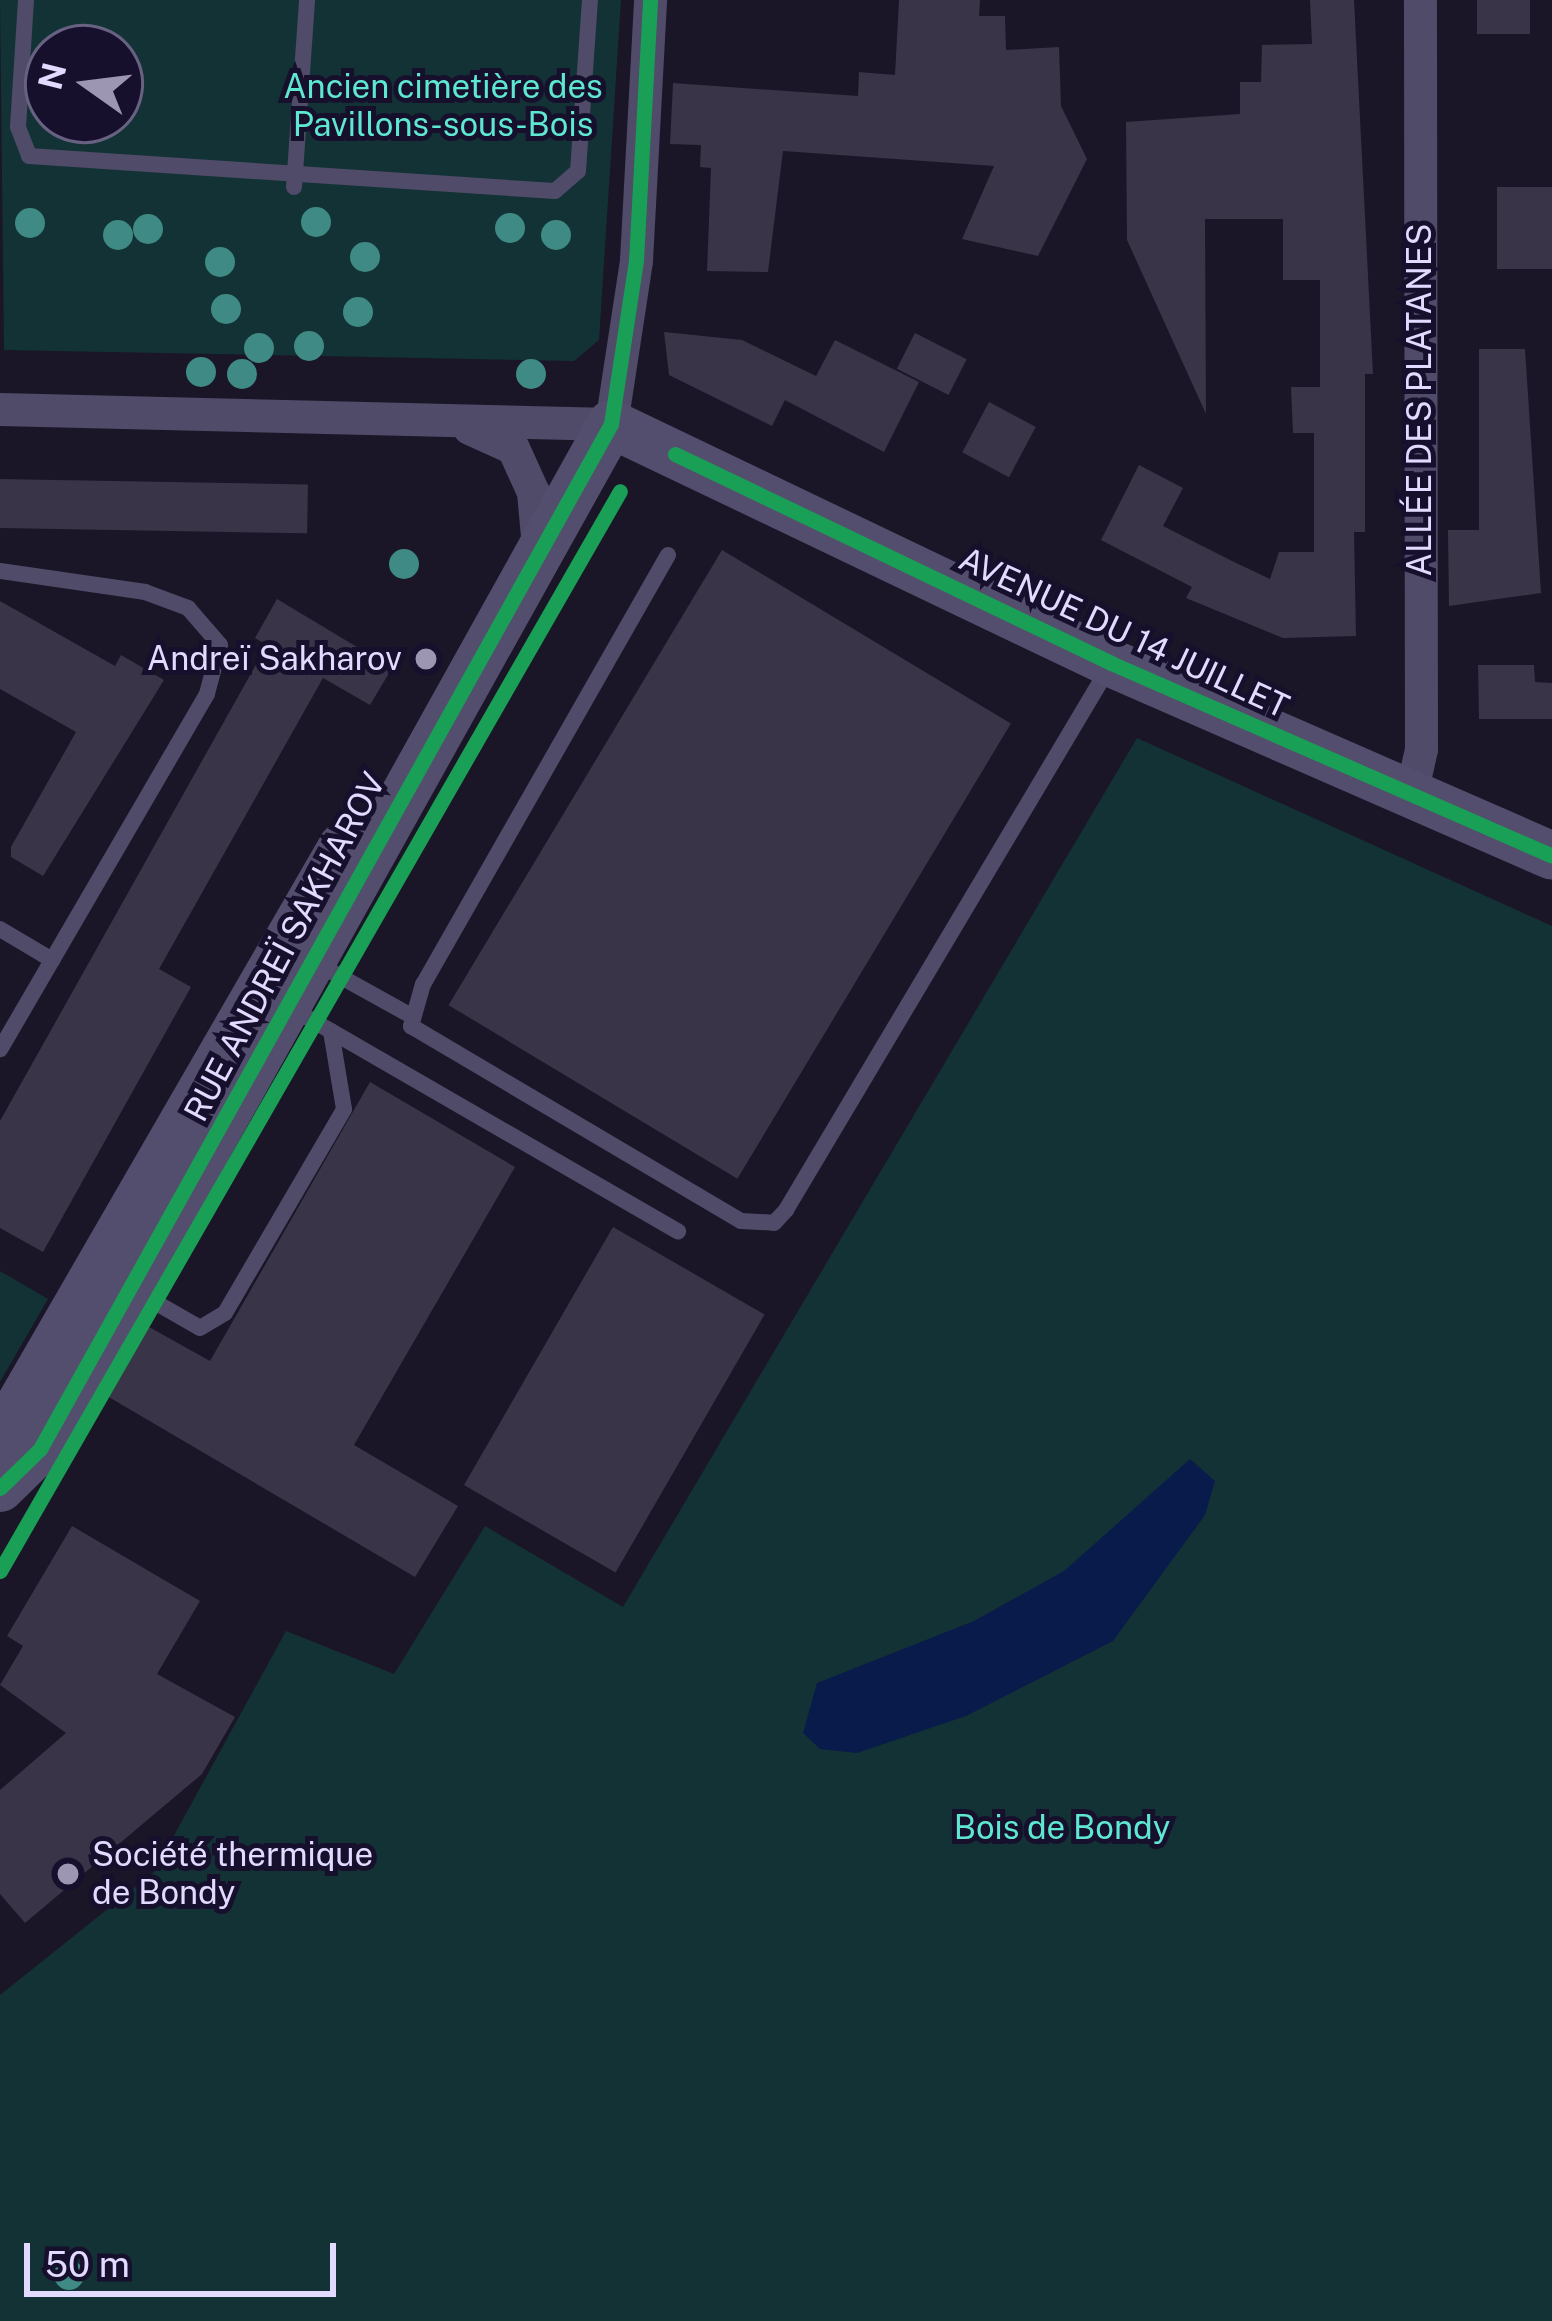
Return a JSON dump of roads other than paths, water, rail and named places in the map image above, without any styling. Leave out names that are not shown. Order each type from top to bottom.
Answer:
[{"type":"street","points":[[610,424],[636,260],[650,0]]},
{"type":"street","name":"ALLÉE DES PLATANES","points":[[1410,799],[1421,749],[1420,0]]},
{"type":"street","name":"AVENUE DU 14 JUILLET","points":[[0,409],[610,424],[1111,662],[1410,799],[1552,856]]},
{"type":"street","points":[[457,422],[513,448],[532,492],[538,547]]},
{"type":"street","name":"RUE ANDREÏ SAKHAROV","points":[[0,1439],[300,955],[610,424]]},
{"type":"street","name":"RUE ANDREÏ SAKHAROV","points":[[0,1488],[40,1449],[131,1288],[311,1020],[300,955]]},
{"type":"lane","points":[[26,0],[23,153],[295,181],[566,188],[578,171],[590,0]]},
{"type":"lane","points":[[295,181],[307,0]]},
{"type":"lane","points":[[410,1015],[668,555]]},
{"type":"lane","points":[[0,571],[145,592],[188,608],[220,645],[207,694],[0,1049]]},
{"type":"lane","points":[[300,955],[410,1015],[415,1031],[741,1221],[774,1223],[1111,662]]},
{"type":"lane","points":[[0,929],[52,960]]},
{"type":"lane","points":[[311,1020],[679,1231]]},
{"type":"lane","points":[[131,1288],[200,1328],[225,1313],[344,1109],[311,1020]]},
{"type":"water","points":[[1190,1459],[1215,1481],[1205,1515],[1113,1641],[966,1716],[857,1753],[820,1749],[803,1733],[817,1683],[974,1621],[1064,1571]]},
{"type":"place","name":"Andreï Sakharov","points":[[426,659]]},
{"type":"place","name":"Société thermique de Bondy","points":[[68,1874]]},
{"type":"park label","name":"Ancien cimetière des Pavillons-sous-Bois","points":[[443,106]]},
{"type":"park label","name":"Bois de Bondy","points":[[1062,1828]]}]
